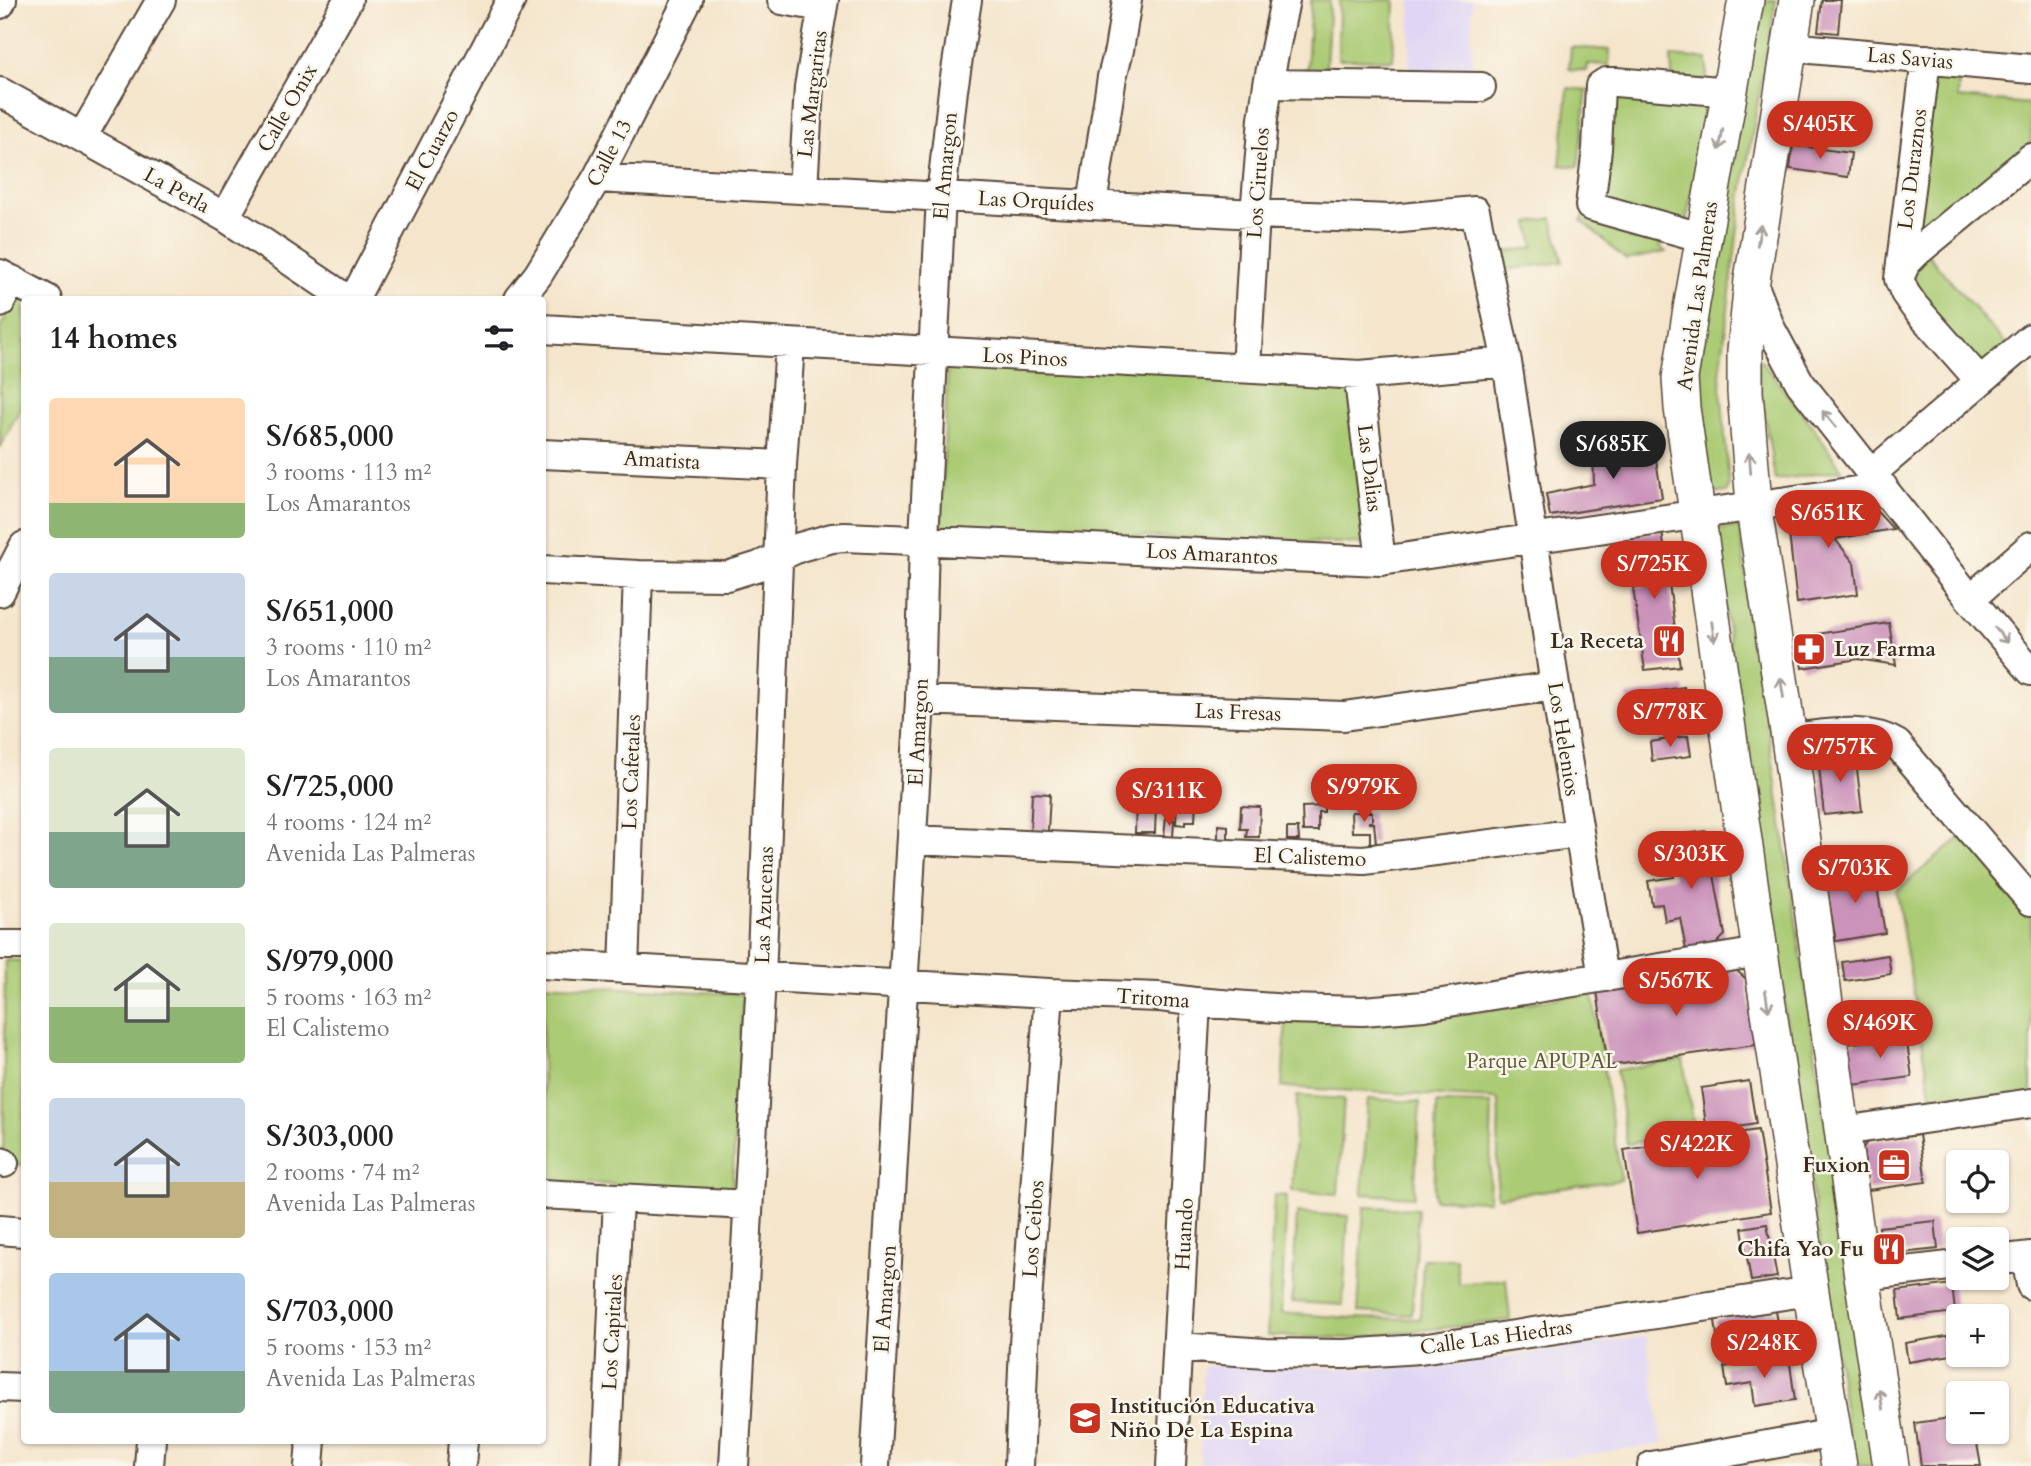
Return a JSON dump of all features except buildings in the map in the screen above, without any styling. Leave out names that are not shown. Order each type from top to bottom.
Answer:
[{"type":"main road","name":"Avenida Las Palmeras","points":[[1746,0],[1680,378],[1696,514],[1760,952],[1837,1449]]},
{"type":"main road","points":[[1797,0],[1752,280],[1745,351],[1745,392],[1754,506],[1891,1466]]},
{"type":"street","points":[[82,137],[161,0]]},
{"type":"street","name":"Calle Onix","points":[[225,217],[348,0]]},
{"type":"street","name":"El Cuarzo","points":[[356,296],[511,0]]},
{"type":"street","name":"Calle 13","points":[[521,296],[538,275],[597,178],[688,0]]},
{"type":"street","points":[[782,0],[823,4]]},
{"type":"street","name":"El Amargon","points":[[874,1466],[920,700],[924,539],[940,196],[967,0]]},
{"type":"street","points":[[1092,204],[1127,0]]},
{"type":"street","name":"Los Ciruelos","points":[[1246,368],[1255,214],[1268,85],[1285,0]]},
{"type":"street","name":"Las Margaritas","points":[[803,189],[809,88],[823,4]]},
{"type":"street","name":"Las Savias","points":[[1790,47],[2031,69]]},
{"type":"street","name":"Los Duraznos","points":[[1899,279],[1926,59]]},
{"type":"street","points":[[1704,238],[1590,206],[1597,149],[1600,86],[1606,82],[1616,82],[1730,92]]},
{"type":"street","points":[[1268,85],[1481,88]]},
{"type":"street","name":"La Perla","points":[[0,92],[225,217],[343,296]]},
{"type":"street","name":"Los Duraznos","points":[[1899,279],[1906,263],[1917,252],[2031,158]]},
{"type":"street","name":"Las Orquídes","points":[[597,178],[1255,214],[1391,219],[1475,211]]},
{"type":"street","name":"Los Helenios","points":[[1475,211],[1507,362],[1555,686],[1603,977]]},
{"type":"street","points":[[1899,279],[1914,306],[1980,381]]},
{"type":"street","points":[[1752,280],[1771,329],[1800,383],[1970,599],[2031,671]]},
{"type":"street","points":[[4,286],[37,296]]},
{"type":"street","name":"Los Pinos","points":[[546,329],[1360,375],[1507,362]]},
{"type":"street","points":[[1877,480],[1980,381],[2031,338]]},
{"type":"street","name":"Las Azucenas","points":[[734,1466],[761,978],[782,465],[790,344]]},
{"type":"street","name":"Las Dalias","points":[[1360,375],[1381,561]]},
{"type":"street","name":"Amatista","points":[[546,454],[782,465]]},
{"type":"street","name":"Los Amarantos","points":[[546,570],[727,576],[759,566],[800,547],[832,538],[924,539],[1381,561],[1754,506],[1877,480]]},
{"type":"street","points":[[1970,599],[2031,546]]},
{"type":"street","points":[[0,592],[21,551]]},
{"type":"street","name":"Los Cafetales","points":[[624,969],[638,575]]},
{"type":"street","name":"Las Fresas","points":[[920,700],[1344,716],[1555,686]]},
{"type":"street","points":[[1789,738],[1867,733],[1885,737],[1897,744],[2031,901]]},
{"type":"street","name":"El Calistemo","points":[[912,840],[1364,860],[1579,833]]},
{"type":"street","points":[[0,945],[21,945]]},
{"type":"street","name":"Tritoma","points":[[546,964],[761,978],[1159,997],[1287,1009],[1363,1011],[1424,1006],[1760,952]]},
{"type":"street","name":"Los Ceibos","points":[[1019,1466],[1024,1344],[1049,993]]},
{"type":"street","name":"Huando","points":[[1171,1466],[1196,1002]]},
{"type":"street","points":[[1843,1131],[2031,1103]]},
{"type":"street","points":[[546,1194],[748,1205]]},
{"type":"street","name":"Los Capitales","points":[[606,1466],[618,1198]]},
{"type":"street","points":[[0,1230],[21,1231]]},
{"type":"street","points":[[2009,1259],[2029,1257],[2031,1285]]},
{"type":"street","points":[[1862,1276],[1946,1266]]},
{"type":"street","name":"Calle Las Hiedras","points":[[1178,1347],[1297,1354],[1419,1349],[1811,1291]]},
{"type":"street","points":[[0,1401],[0,1387],[21,1388]]},
{"type":"street","points":[[149,1466],[151,1444]]},
{"type":"street","points":[[309,1466],[311,1444]]},
{"type":"street","points":[[461,1466],[463,1444]]},
{"type":"street","points":[[1665,1465],[1837,1449]]},
{"type":"shaded area","points":[[1411,0],[1472,0],[1471,79],[1409,78]]},
{"type":"shaded area","points":[[1647,1336],[1662,1444],[1503,1466],[1200,1466],[1203,1366],[1427,1369]]},
{"type":"green space","points":[[1311,0],[1330,0],[1326,66],[1367,69],[1367,76],[1307,72]]},
{"type":"green space","points":[[1339,0],[1395,0],[1393,60],[1338,59]]},
{"type":"green space","points":[[1761,0],[1776,0],[1743,186],[1720,375],[1729,484],[1727,492],[1712,493],[1707,485],[1696,376]]},
{"type":"green space","points":[[1571,47],[1610,50],[1609,65],[1588,64],[1587,71],[1569,69]]},
{"type":"green space","points":[[1671,56],[1707,59],[1707,82],[1672,78]]},
{"type":"green space","points":[[1925,75],[1959,78],[1958,98],[2031,104],[2031,158],[1922,248],[2013,353],[1980,381],[1900,261]]},
{"type":"green space","points":[[1600,86],[1711,91],[1684,233],[1590,206]]},
{"type":"green space","points":[[1568,88],[1587,90],[1578,167],[1560,165]]},
{"type":"green space","points":[[1587,213],[1600,218],[1607,227],[1635,238],[1638,235],[1657,239],[1666,252],[1626,260],[1581,220]]},
{"type":"green space","points":[[1552,218],[1563,262],[1505,270],[1501,253],[1534,247],[1529,223]]},
{"type":"green space","points":[[17,296],[21,298],[21,407],[0,448],[0,328]]},
{"type":"green space","points":[[948,357],[1355,380],[1377,544],[1217,540],[941,527]]},
{"type":"green space","points":[[1756,361],[1761,361],[1811,424],[1842,470],[1775,480]]},
{"type":"green space","points":[[1739,527],[1875,1466],[1853,1466],[1713,530]]},
{"type":"green space","points":[[1971,829],[2031,901],[2031,1103],[1935,1118],[1896,891]]},
{"type":"green space","points":[[5,960],[21,961],[21,1165],[3,1165]]},
{"type":"green space","points":[[546,984],[743,994],[732,1191],[546,1181]]},
{"type":"green space","name":"Parque APUPAL","points":[[1592,992],[1621,1180],[1497,1197],[1499,1102],[1496,1099],[1282,1087],[1286,1019],[1367,1025],[1434,1019]]},
{"type":"green space","points":[[1683,1060],[1695,1134],[1627,1144],[1616,1070]]},
{"type":"green space","points":[[1297,1096],[1344,1099],[1338,1194],[1292,1191]]},
{"type":"green space","points":[[1368,1099],[1420,1102],[1414,1197],[1362,1194]]},
{"type":"green space","points":[[1437,1103],[1492,1104],[1489,1201],[1434,1199]]},
{"type":"green space","points":[[1274,1195],[1287,1196],[1281,1313],[1420,1319],[1423,1259],[1456,1259],[1459,1284],[1506,1279],[1510,1320],[1354,1338],[1267,1336]]},
{"type":"green space","points":[[1364,1207],[1418,1209],[1412,1315],[1358,1312]]},
{"type":"green space","points":[[1297,1213],[1348,1216],[1343,1305],[1292,1302]]},
{"type":"place","name":"La Receta","points":[[1669,641]]},
{"type":"place","name":"Luz Farma","points":[[1809,649]]},
{"type":"place","name":"Fuxion","points":[[1894,1165]]},
{"type":"place","name":"Chifa Yao Fu","points":[[1889,1249]]},
{"type":"place","name":"Institución Educativa Niño De La Espina","points":[[1085,1418]]}]
